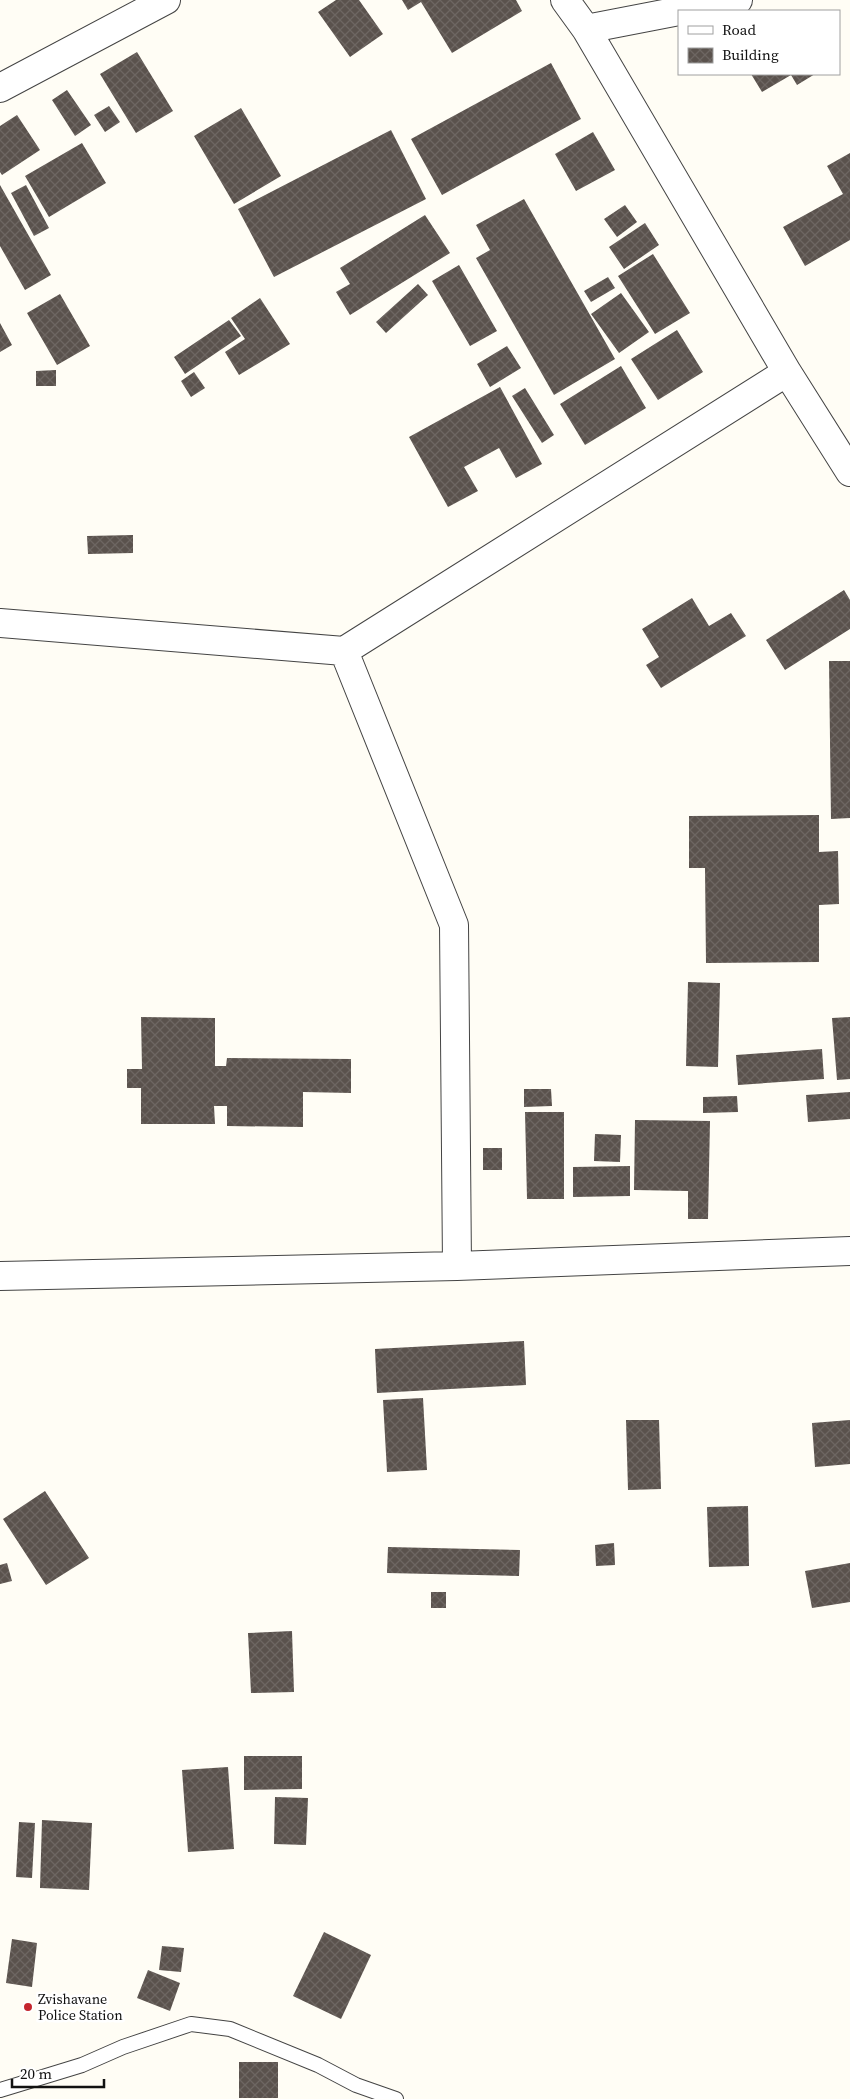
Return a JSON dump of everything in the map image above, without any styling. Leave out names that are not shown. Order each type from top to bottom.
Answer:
[{"type":"street","points":[[0,88],[166,0]]},
{"type":"street","points":[[566,0],[586,29],[788,372],[850,472]]},
{"type":"street","points":[[684,10],[738,0]]},
{"type":"street","points":[[586,29],[678,11]]},
{"type":"street","points":[[0,623],[344,651],[788,372]]},
{"type":"street","points":[[344,651],[454,924],[457,1266]]},
{"type":"street","points":[[0,1276],[457,1266],[850,1251]]},
{"type":"lane","points":[[0,2090],[82,2065],[123,2047],[191,2024],[230,2029],[318,2065],[356,2085],[396,2099]]},
{"type":"building","points":[[336,0],[359,0],[383,34],[350,57],[318,12]]},
{"type":"building","points":[[402,0],[516,0],[522,11],[452,53],[421,2],[408,10]]},
{"type":"building","points":[[137,52],[173,111],[136,133],[100,74]]},
{"type":"building","points":[[551,63],[581,119],[442,195],[411,139]]},
{"type":"building","points":[[752,75],[791,75],[762,92]]},
{"type":"building","points":[[791,75],[813,75],[797,85]]},
{"type":"building","points":[[67,90],[91,125],[75,136],[52,100]]},
{"type":"building","points":[[109,106],[120,122],[105,132],[94,115]]},
{"type":"building","points":[[241,108],[281,176],[234,204],[194,136]]},
{"type":"building","points":[[17,115],[40,150],[2,175],[0,172],[0,126]]},
{"type":"building","points":[[391,130],[426,199],[274,277],[238,209]]},
{"type":"building","points":[[593,132],[615,170],[576,191],[555,154]]},
{"type":"building","points":[[82,143],[106,183],[49,217],[25,176]]},
{"type":"building","points":[[850,153],[850,240],[805,266],[783,227],[843,194],[827,166]]},
{"type":"building","points":[[0,185],[51,275],[25,290],[0,246]]},
{"type":"building","points":[[26,185],[49,228],[34,236],[11,193]]},
{"type":"building","points":[[524,199],[615,359],[554,395],[476,258],[490,250],[476,225]]},
{"type":"building","points":[[625,205],[637,222],[617,237],[604,219]]},
{"type":"building","points":[[425,215],[450,253],[350,315],[336,292],[350,284],[340,268]]},
{"type":"building","points":[[645,223],[659,245],[624,269],[609,247]]},
{"type":"building","points":[[653,254],[690,313],[655,334],[618,276]]},
{"type":"building","points":[[459,265],[497,331],[470,346],[432,281]]},
{"type":"building","points":[[608,277],[615,288],[591,302],[584,291]]},
{"type":"building","points":[[418,284],[428,295],[386,333],[376,322]]},
{"type":"building","points":[[621,293],[649,332],[619,353],[591,314]]},
{"type":"building","points":[[60,294],[90,346],[57,365],[27,313]]},
{"type":"building","points":[[260,298],[290,344],[239,375],[225,352],[245,339],[231,318]]},
{"type":"building","points":[[229,320],[241,336],[185,374],[174,357]]},
{"type":"building","points":[[0,323],[12,345],[0,352]]},
{"type":"building","points":[[677,330],[703,372],[658,400],[631,359]]},
{"type":"building","points":[[507,346],[521,368],[490,387],[477,364]]},
{"type":"building","points":[[621,366],[646,408],[585,445],[560,404]]},
{"type":"building","points":[[56,370],[56,386],[36,386],[36,371]]},
{"type":"building","points":[[194,372],[205,388],[191,397],[181,381]]},
{"type":"building","points":[[500,387],[542,464],[516,478],[499,448],[464,467],[478,491],[448,507],[409,437]]},
{"type":"building","points":[[525,388],[554,435],[542,443],[512,396]]},
{"type":"building","points":[[133,535],[133,553],[88,554],[87,536]]},
{"type":"building","points":[[844,590],[850,600],[850,629],[785,670],[766,640]]},
{"type":"building","points":[[692,598],[709,626],[731,613],[746,636],[661,688],[646,665],[659,657],[642,629]]},
{"type":"building","points":[[829,661],[850,661],[850,818],[831,819]]},
{"type":"building","points":[[819,815],[819,852],[838,851],[839,904],[819,905],[819,962],[706,963],[705,868],[689,868],[689,816]]},
{"type":"building","points":[[688,982],[720,983],[718,1067],[686,1066]]},
{"type":"building","points":[[141,1017],[215,1018],[215,1066],[226,1066],[227,1058],[351,1059],[351,1093],[303,1092],[303,1127],[227,1126],[227,1106],[214,1106],[215,1124],[141,1124],[141,1088],[127,1088],[127,1069],[142,1069]]},
{"type":"building","points":[[850,1017],[850,1079],[837,1080],[832,1018]]},
{"type":"building","points":[[822,1049],[824,1079],[738,1085],[736,1055]]},
{"type":"building","points":[[524,1089],[551,1089],[552,1106],[524,1107]]},
{"type":"building","points":[[850,1092],[850,1119],[808,1122],[806,1095]]},
{"type":"building","points":[[737,1096],[738,1112],[703,1113],[703,1097]]},
{"type":"building","points":[[525,1112],[564,1112],[564,1199],[527,1199]]},
{"type":"building","points":[[635,1120],[710,1121],[708,1219],[688,1219],[688,1191],[634,1190]]},
{"type":"building","points":[[595,1134],[621,1135],[620,1162],[594,1161]]},
{"type":"building","points":[[483,1148],[502,1148],[502,1170],[483,1170]]},
{"type":"building","points":[[630,1166],[630,1196],[573,1197],[573,1167]]},
{"type":"building","points":[[524,1341],[526,1385],[377,1393],[375,1349]]},
{"type":"building","points":[[423,1398],[427,1470],[387,1472],[383,1400]]},
{"type":"building","points":[[626,1420],[659,1420],[661,1489],[628,1490]]},
{"type":"building","points":[[850,1420],[850,1464],[815,1467],[812,1423]]},
{"type":"building","points":[[45,1491],[89,1558],[46,1585],[3,1519]]},
{"type":"building","points":[[748,1506],[749,1566],[709,1567],[707,1507]]},
{"type":"building","points":[[614,1543],[615,1565],[596,1566],[595,1545]]},
{"type":"building","points":[[388,1547],[520,1550],[519,1576],[387,1573]]},
{"type":"building","points":[[7,1563],[12,1581],[0,1584],[0,1565]]},
{"type":"building","points":[[850,1563],[850,1602],[812,1608],[805,1571]]},
{"type":"building","points":[[431,1592],[446,1592],[446,1608],[431,1608]]},
{"type":"building","points":[[292,1631],[294,1692],[251,1693],[248,1633]]},
{"type":"building","points":[[244,1756],[302,1756],[302,1789],[244,1790]]},
{"type":"building","points":[[228,1767],[234,1849],[188,1852],[182,1770]]},
{"type":"building","points":[[275,1797],[308,1798],[306,1845],[274,1844]]},
{"type":"building","points":[[42,1820],[92,1823],[89,1890],[40,1888]]},
{"type":"building","points":[[19,1822],[35,1823],[32,1878],[16,1877]]},
{"type":"building","points":[[324,1932],[371,1955],[341,2019],[293,1996]]},
{"type":"building","points":[[12,1939],[37,1943],[32,1987],[6,1983]]},
{"type":"building","points":[[162,1946],[184,1948],[181,1972],[159,1970]]},
{"type":"building","points":[[148,1970],[180,1983],[170,2011],[137,1998]]},
{"type":"building","points":[[239,2062],[278,2062],[278,2098],[239,2098]]},
{"type":"place","name":"Zvishavane Police Station","points":[[28,2007]]}]
